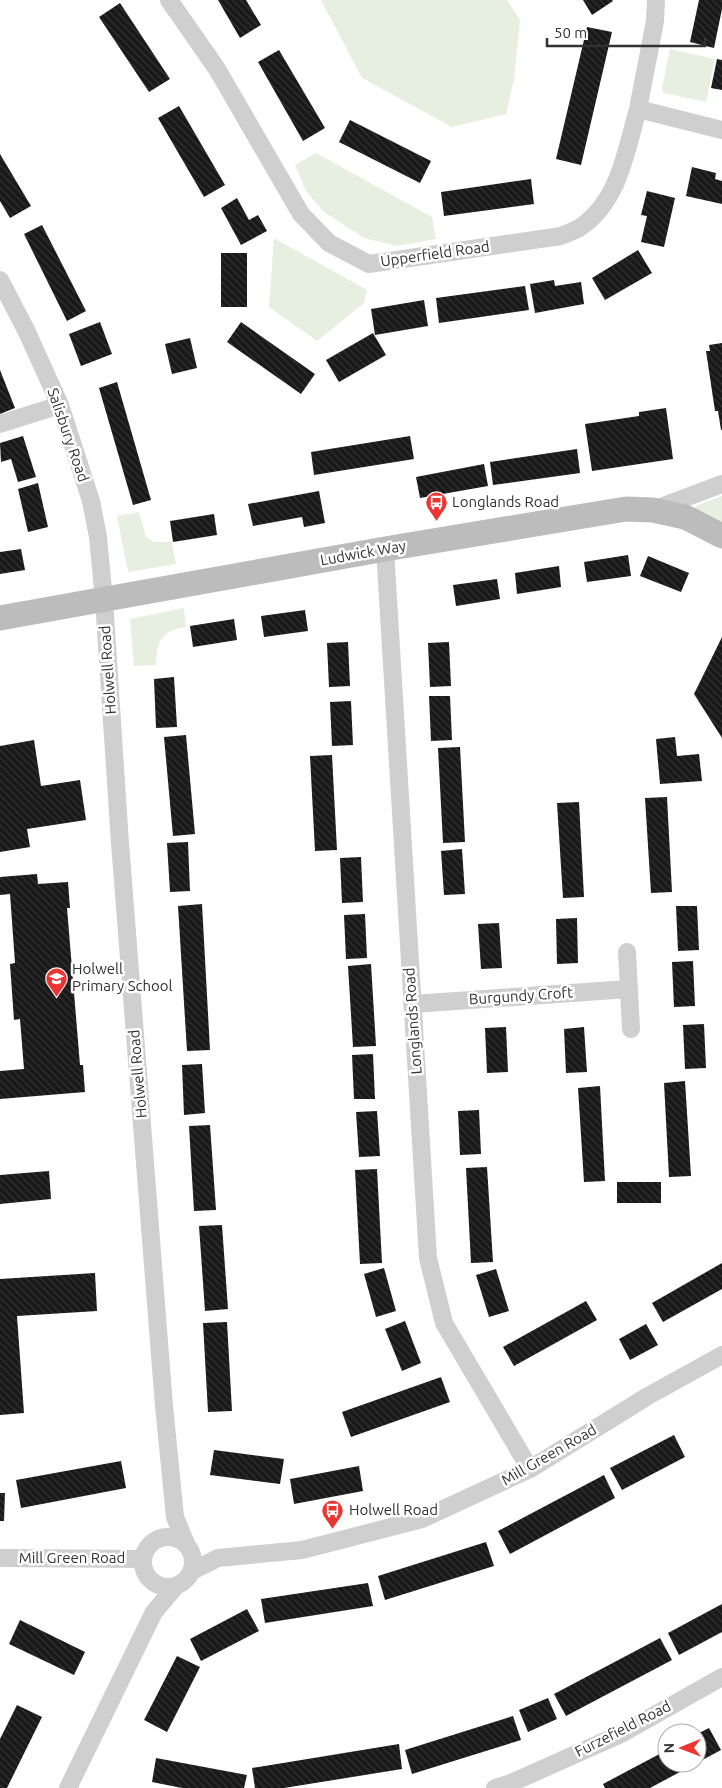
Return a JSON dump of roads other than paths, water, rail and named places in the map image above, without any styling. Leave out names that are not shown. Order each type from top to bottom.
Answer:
[{"type":"street","name":"Upperfield Road","points":[[169,0],[217,69],[301,214],[329,243],[368,264],[560,236],[581,228],[601,210],[615,186],[638,109],[656,21],[656,0]]},
{"type":"street","points":[[638,109],[722,130]]},
{"type":"street","name":"Salisbury Road","points":[[0,280],[26,330],[60,405],[91,501],[98,538],[104,600]]},
{"type":"street","points":[[0,424],[60,405]]},
{"type":"street","points":[[653,510],[722,484]]},
{"type":"street","name":"Ludwick Way","points":[[0,618],[385,548],[626,509],[653,510],[685,517],[722,536]]},
{"type":"street","name":"Longlands Road","points":[[385,548],[428,1258],[444,1323],[530,1469]]},
{"type":"street","name":"Holwell Road","points":[[104,600],[120,843],[164,1406],[175,1517],[188,1547]]},
{"type":"street","points":[[627,952],[631,1030]]},
{"type":"street","name":"Burgundy Croft","points":[[412,1004],[629,989]]},
{"type":"street","name":"Mill Green Road","points":[[192,1572],[218,1558],[302,1550],[422,1519],[530,1469],[648,1396],[722,1355]]},
{"type":"street","points":[[68,1788],[154,1612],[176,1586],[187,1579],[192,1572],[193,1562],[188,1547],[180,1540],[172,1537],[164,1537],[152,1543],[146,1550],[145,1567],[154,1612]]},
{"type":"street","name":"Mill Green Road","points":[[188,1547],[218,1558]]},
{"type":"street","name":"Mill Green Road","points":[[0,1558],[145,1567]]},
{"type":"street","points":[[145,1567],[158,1585],[176,1586]]},
{"type":"street","name":"Furzefield Road","points":[[495,1788],[623,1733],[722,1677]]},
{"type":"place","name":"Longlands Road","points":[[436,521]]},
{"type":"place","name":"Holwell Primary School","points":[[56,997]]},
{"type":"place","name":"Holwell Road","points":[[333,1529]]}]
